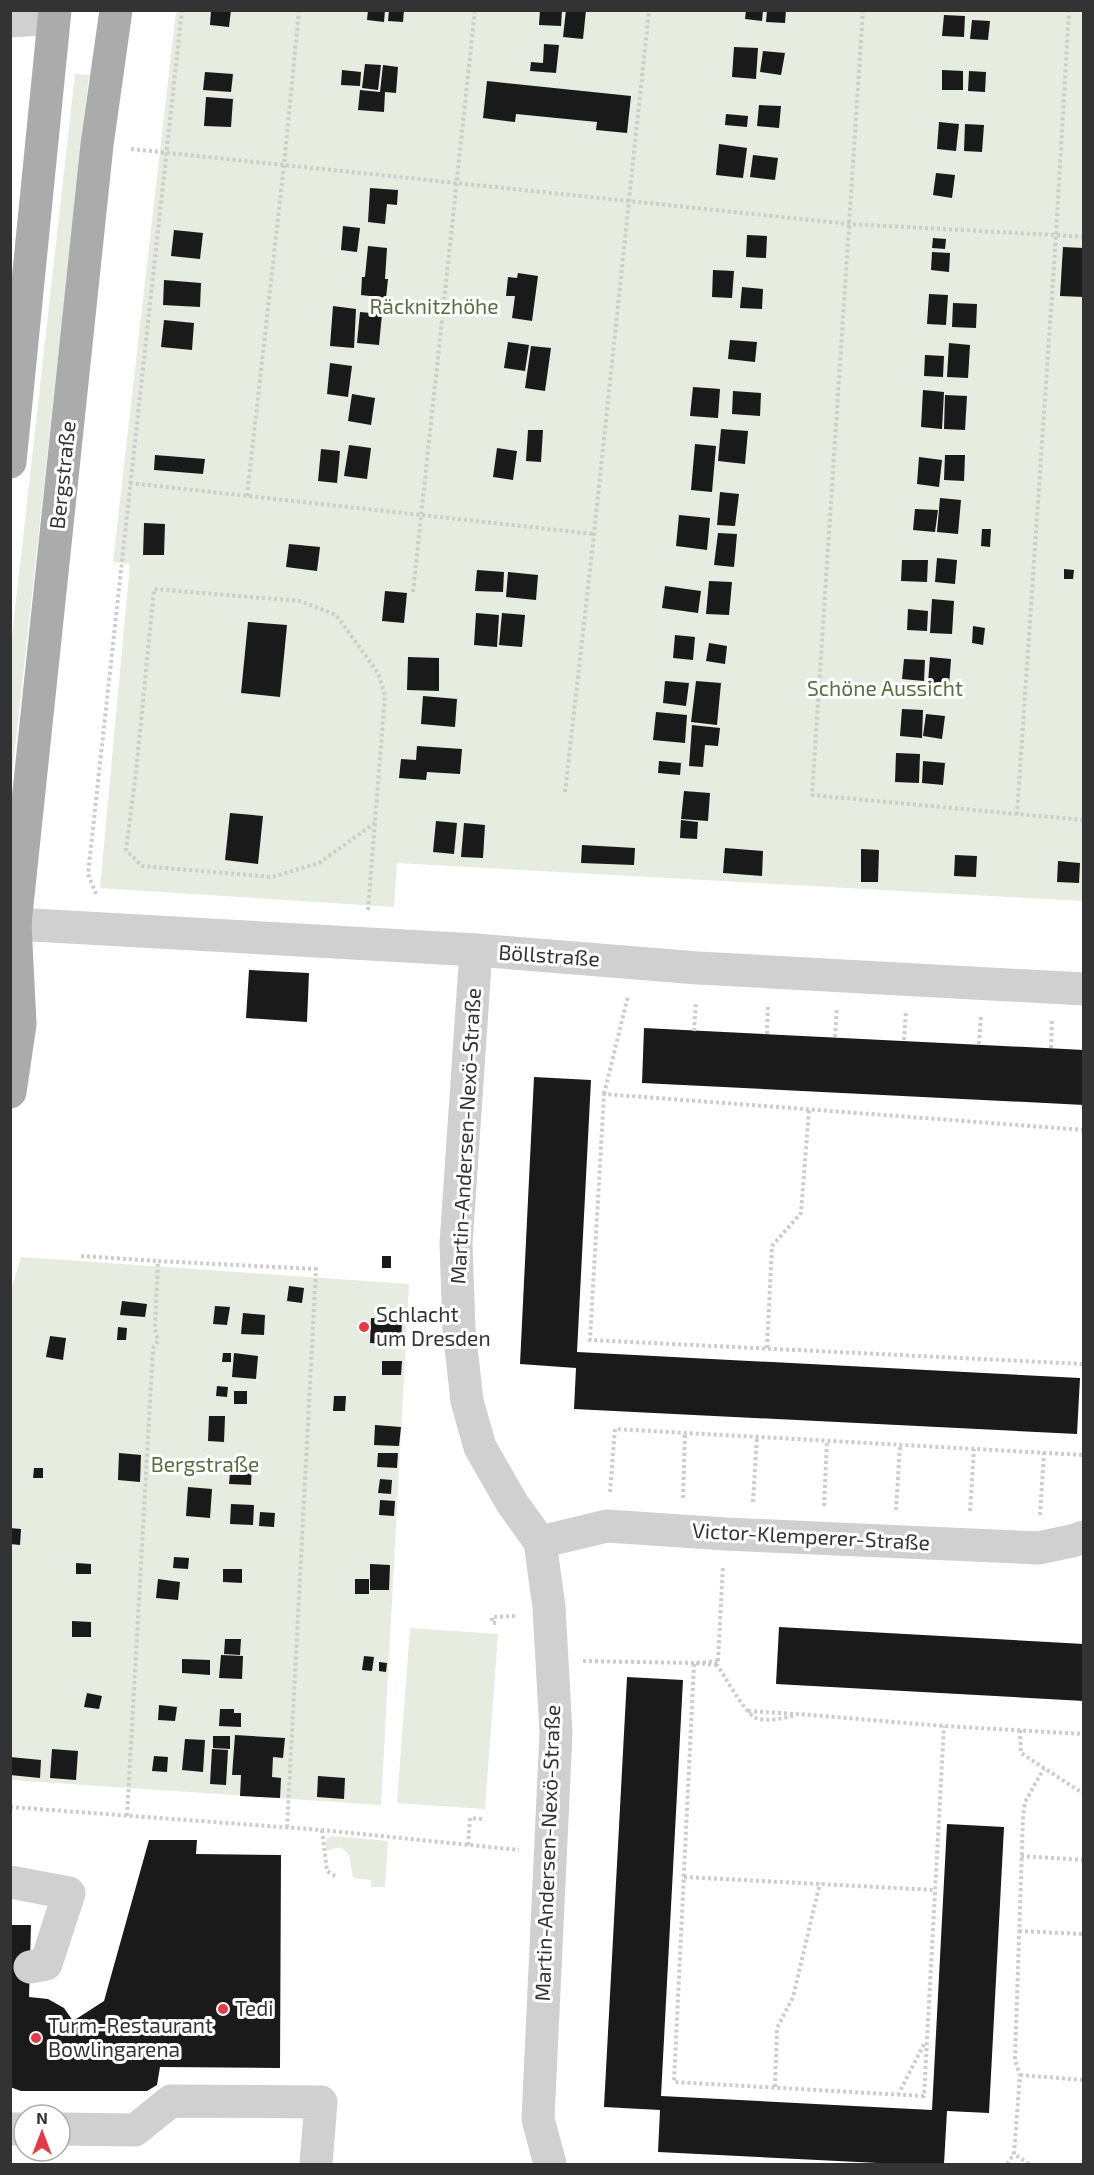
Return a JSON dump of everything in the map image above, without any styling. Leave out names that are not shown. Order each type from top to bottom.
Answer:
[{"type":"main road","name":"Bergstraße","points":[[10,1092],[20,1024],[13,932],[97,145],[116,10]]},
{"type":"main road","points":[[10,462],[54,14]]},
{"type":"street","points":[[10,21],[54,14]]},
{"type":"street","name":"Böllstraße","points":[[13,932],[366,944],[710,968],[1083,989]]},
{"type":"street","name":"Martin-Andersen-Nexö-Straße","points":[[476,950],[456,1244],[459,1329],[467,1401],[480,1447],[512,1503],[540,1542],[549,1606],[556,1733],[538,2120],[550,2164]]},
{"type":"street","name":"Victor-Klemperer-Straße","points":[[540,1542],[607,1526],[1038,1548],[1083,1537]]},
{"type":"street","points":[[10,1882],[69,1893],[46,1964],[30,1967]]},
{"type":"street","points":[[72,2129],[135,2130],[171,2101],[321,2102],[316,2164]]},
{"type":"path","points":[[105,896],[94,893],[88,874],[182,10]]},
{"type":"path","points":[[247,496],[299,10]]},
{"type":"path","points":[[413,592],[475,10]]},
{"type":"path","points":[[565,792],[649,10]]},
{"type":"path","points":[[862,10],[812,795],[1083,820]]},
{"type":"path","points":[[1017,814],[1069,10]]},
{"type":"path","points":[[97,145],[849,224],[1083,237]]},
{"type":"path","points":[[129,483],[594,534]]},
{"type":"path","points":[[366,944],[385,695],[378,673],[336,615],[300,600],[154,590],[126,850],[142,866],[272,877],[320,863],[375,823]]},
{"type":"path","points":[[633,962],[628,1001],[604,1094],[590,1340],[1083,1364]]},
{"type":"path","points":[[604,1094],[1083,1130]]},
{"type":"path","points":[[767,1348],[772,1246],[801,1213],[809,1110]]},
{"type":"path","points":[[81,1256],[316,1269],[287,1828]]},
{"type":"path","points":[[127,1816],[153,1348],[158,1341],[155,1329],[158,1261]]},
{"type":"path","points":[[607,1526],[615,1429],[1083,1455]]},
{"type":"path","points":[[682,1531],[685,1433]]},
{"type":"path","points":[[751,1535],[757,1437]]},
{"type":"path","points":[[822,1538],[827,1441]]},
{"type":"path","points":[[895,1541],[900,1444]]},
{"type":"path","points":[[969,1544],[974,1449]]},
{"type":"path","points":[[1038,1548],[1044,1453]]},
{"type":"path","points":[[722,1595],[717,1663],[755,1718],[783,1719],[798,1714],[1083,1734]]},
{"type":"path","points":[[552,1660],[717,1663]]},
{"type":"path","points":[[694,1663],[674,2082],[924,2096],[944,1726]]},
{"type":"path","points":[[1020,1730],[1021,1753],[1083,1794]]},
{"type":"path","points":[[1006,2164],[1014,2154],[1020,2075],[1015,2060],[1021,1856],[1025,1802],[1044,1768]]},
{"type":"path","points":[[10,1807],[322,1830],[550,1853]]},
{"type":"path","points":[[468,1845],[470,1818],[483,1819]]},
{"type":"path","points":[[322,1830],[327,1871],[335,1876]]},
{"type":"path","points":[[1021,1856],[1083,1860]]},
{"type":"path","points":[[684,1877],[935,1890]]},
{"type":"path","points":[[775,2087],[777,2028],[793,1997],[820,1883]]},
{"type":"path","points":[[1019,1931],[1083,1934]]},
{"type":"path","points":[[898,2095],[927,2038]]},
{"type":"path","points":[[1020,2075],[1083,2080]]},
{"type":"path","points":[[1014,2154],[1029,2164]]},
{"type":"green space","points":[[176,11],[1083,11],[1083,901],[397,863],[394,907],[100,888],[130,564],[113,562]]},
{"type":"green space","points":[[75,74],[89,75],[11,786],[11,645]]},
{"type":"green space","name":"Bergstraße","points":[[21,1257],[409,1284],[381,1805],[11,1780],[10,1293]]},
{"type":"green space","points":[[410,1628],[498,1634],[485,1809],[397,1803]]},
{"type":"green space","points":[[332,1836],[388,1841],[385,1887],[371,1887],[371,1880],[353,1878],[349,1855],[341,1847],[326,1851],[326,1839]]},
{"type":"building","points":[[211,10],[231,10],[229,27],[210,25]]},
{"type":"building","points":[[368,10],[385,10],[384,22],[367,20]]},
{"type":"building","points":[[389,10],[404,10],[403,22],[388,21]]},
{"type":"building","points":[[540,10],[562,10],[561,26],[539,25]]},
{"type":"building","points":[[566,10],[586,10],[583,39],[563,37]]},
{"type":"building","points":[[746,10],[763,10],[762,21],[745,19]]},
{"type":"building","points":[[767,10],[786,10],[785,23],[766,22]]},
{"type":"building","points":[[944,15],[965,16],[964,37],[942,36]]},
{"type":"building","points":[[972,20],[990,21],[988,40],[970,39]]},
{"type":"building","points":[[544,44],[559,45],[556,73],[530,71],[531,62],[543,63]]},
{"type":"building","points":[[734,47],[758,48],[756,79],[732,77]]},
{"type":"building","points":[[763,51],[785,53],[781,75],[760,72]]},
{"type":"building","points":[[365,64],[381,65],[378,90],[362,88]]},
{"type":"building","points":[[383,65],[398,67],[396,93],[385,92],[384,112],[358,110],[360,90],[380,92]]},
{"type":"building","points":[[342,70],[361,72],[360,86],[341,85]]},
{"type":"building","points":[[942,70],[963,71],[963,90],[942,90]]},
{"type":"building","points":[[969,71],[986,72],[985,92],[968,91]]},
{"type":"building","points":[[205,72],[233,74],[231,92],[203,90]]},
{"type":"building","points":[[487,81],[631,96],[627,133],[596,130],[597,122],[516,114],[515,122],[483,118]]},
{"type":"building","points":[[206,97],[233,99],[231,127],[204,126]]},
{"type":"building","points":[[759,105],[781,106],[779,128],[757,126]]},
{"type":"building","points":[[726,114],[748,116],[747,127],[725,125]]},
{"type":"building","points":[[939,122],[959,124],[956,151],[937,149]]},
{"type":"building","points":[[965,124],[984,125],[982,152],[964,151]]},
{"type":"building","points":[[719,144],[747,148],[743,178],[716,175]]},
{"type":"building","points":[[753,155],[778,158],[775,180],[750,177]]},
{"type":"building","points":[[936,173],[955,175],[952,198],[933,195]]},
{"type":"building","points":[[370,188],[398,190],[397,205],[387,204],[385,224],[368,222]]},
{"type":"building","points":[[343,226],[360,228],[357,252],[341,250]]},
{"type":"building","points":[[174,230],[203,233],[200,259],[171,256]]},
{"type":"building","points":[[747,235],[767,236],[766,258],[746,257]]},
{"type":"building","points":[[933,238],[946,239],[945,249],[932,248]]},
{"type":"building","points":[[368,246],[387,248],[386,298],[361,295]]},
{"type":"building","points":[[1063,247],[1084,248],[1084,297],[1060,296]]},
{"type":"building","points":[[932,252],[950,253],[949,272],[931,270]]},
{"type":"building","points":[[713,270],[734,271],[732,298],[712,297]]},
{"type":"building","points":[[518,273],[538,276],[532,321],[512,318],[515,296],[506,296],[508,277],[517,278]]},
{"type":"building","points":[[164,280],[201,283],[200,307],[163,305]]},
{"type":"building","points":[[742,287],[763,289],[762,309],[740,308]]},
{"type":"building","points":[[929,294],[948,295],[946,325],[927,324]]},
{"type":"building","points":[[953,303],[977,304],[976,328],[952,327]]},
{"type":"building","points":[[333,306],[356,309],[354,348],[330,346]]},
{"type":"building","points":[[360,312],[382,314],[379,345],[357,343]]},
{"type":"building","points":[[164,320],[194,323],[192,350],[161,347]]},
{"type":"building","points":[[730,340],[757,342],[755,362],[728,359]]},
{"type":"building","points":[[508,342],[529,345],[525,371],[504,368]]},
{"type":"building","points":[[949,343],[970,345],[968,378],[947,377]]},
{"type":"building","points":[[531,346],[551,348],[545,391],[525,388]]},
{"type":"building","points":[[925,355],[944,356],[943,377],[924,376]]},
{"type":"building","points":[[330,363],[352,366],[348,397],[327,394]]},
{"type":"building","points":[[693,387],[720,389],[718,418],[690,416]]},
{"type":"building","points":[[923,390],[944,392],[942,429],[921,427]]},
{"type":"building","points":[[733,391],[761,393],[760,416],[732,414]]},
{"type":"building","points":[[352,394],[375,398],[371,425],[348,421]]},
{"type":"building","points":[[945,395],[967,396],[965,430],[944,429]]},
{"type":"building","points":[[721,429],[748,431],[745,464],[718,461]]},
{"type":"building","points":[[528,430],[543,430],[541,462],[526,461]]},
{"type":"building","points":[[695,444],[716,446],[712,492],[691,490]]},
{"type":"building","points":[[349,445],[371,448],[367,479],[344,476]]},
{"type":"building","points":[[497,448],[517,451],[513,480],[493,477]]},
{"type":"building","points":[[321,449],[340,451],[337,483],[318,481]]},
{"type":"building","points":[[155,455],[205,459],[203,474],[154,470]]},
{"type":"building","points":[[945,455],[965,455],[964,481],[944,480]]},
{"type":"building","points":[[919,457],[942,460],[939,487],[917,484]]},
{"type":"building","points":[[720,492],[739,494],[735,526],[717,525]]},
{"type":"building","points":[[940,498],[961,500],[958,534],[937,532]]},
{"type":"building","points":[[915,509],[938,510],[935,532],[913,530]]},
{"type":"building","points":[[679,515],[710,518],[707,550],[676,546]]},
{"type":"building","points":[[144,523],[165,524],[164,555],[143,555]]},
{"type":"building","points":[[982,529],[991,529],[990,547],[981,546]]},
{"type":"building","points":[[718,533],[737,534],[734,567],[714,565]]},
{"type":"building","points":[[289,544],[320,547],[317,571],[286,567]]},
{"type":"building","points":[[937,558],[957,560],[955,584],[935,582]]},
{"type":"building","points":[[902,560],[928,560],[927,582],[901,581]]},
{"type":"building","points":[[1064,569],[1074,570],[1073,579],[1064,579]]},
{"type":"building","points":[[477,570],[504,572],[503,592],[475,591]]},
{"type":"building","points":[[508,572],[538,575],[536,600],[506,597]]},
{"type":"building","points":[[709,581],[732,582],[729,615],[706,614]]},
{"type":"building","points":[[665,586],[701,591],[698,613],[662,608]]},
{"type":"building","points":[[385,591],[407,593],[404,623],[382,621]]},
{"type":"building","points":[[932,599],[954,601],[952,634],[930,633]]},
{"type":"building","points":[[908,609],[928,611],[927,631],[907,630]]},
{"type":"building","points":[[476,613],[499,615],[497,647],[474,645]]},
{"type":"building","points":[[502,613],[525,615],[522,647],[499,645]]},
{"type":"building","points":[[248,622],[287,625],[280,697],[241,693]]},
{"type":"building","points":[[973,626],[985,628],[983,645],[972,643]]},
{"type":"building","points":[[675,635],[695,637],[693,660],[673,658]]},
{"type":"building","points":[[709,643],[727,646],[725,664],[706,661]]},
{"type":"building","points":[[408,657],[439,658],[439,691],[407,690]]},
{"type":"building","points":[[930,657],[951,659],[949,686],[928,683]]},
{"type":"building","points":[[904,659],[925,660],[924,681],[902,679]]},
{"type":"building","points":[[665,681],[689,683],[686,706],[663,703]]},
{"type":"building","points":[[696,681],[721,683],[717,725],[691,722]]},
{"type":"building","points":[[423,696],[457,699],[455,727],[421,724]]},
{"type":"building","points":[[902,709],[923,710],[922,738],[900,736]]},
{"type":"building","points":[[656,712],[687,715],[685,743],[653,740]]},
{"type":"building","points":[[926,714],[945,716],[942,739],[923,736]]},
{"type":"building","points":[[692,725],[720,728],[718,746],[705,745],[703,767],[689,766]]},
{"type":"building","points":[[417,746],[462,749],[460,774],[427,772],[426,780],[399,778],[401,759],[416,760]]},
{"type":"building","points":[[896,753],[920,754],[919,783],[895,782]]},
{"type":"building","points":[[659,761],[681,763],[680,775],[658,773]]},
{"type":"building","points":[[923,761],[945,763],[943,785],[922,783]]},
{"type":"building","points":[[684,791],[710,793],[708,821],[681,819]]},
{"type":"building","points":[[230,813],[263,816],[258,864],[225,860]]},
{"type":"building","points":[[681,820],[698,822],[697,839],[680,838]]},
{"type":"building","points":[[436,821],[457,823],[454,854],[433,852]]},
{"type":"building","points":[[464,823],[485,825],[483,858],[461,857]]},
{"type":"building","points":[[582,845],[635,848],[634,865],[581,863]]},
{"type":"building","points":[[725,848],[763,851],[762,876],[723,873]]},
{"type":"building","points":[[861,849],[879,850],[878,882],[861,882]]},
{"type":"building","points":[[955,855],[977,856],[976,877],[954,876]]},
{"type":"building","points":[[1058,861],[1080,863],[1079,883],[1057,882]]},
{"type":"building","points":[[249,970],[309,973],[307,1022],[246,1018]]},
{"type":"building","points":[[644,1028],[1084,1050],[1084,1105],[642,1083]]},
{"type":"building","points":[[534,1077],[591,1080],[577,1352],[1080,1378],[1077,1434],[574,1409],[576,1368],[520,1364]]},
{"type":"building","points":[[382,1256],[391,1256],[391,1268],[382,1268]]},
{"type":"building","points":[[289,1286],[304,1288],[302,1303],[287,1301]]},
{"type":"building","points":[[122,1301],[147,1304],[145,1317],[120,1315]]},
{"type":"building","points":[[215,1306],[230,1307],[227,1325],[213,1324]]},
{"type":"building","points":[[243,1313],[265,1315],[264,1335],[241,1334]]},
{"type":"building","points":[[371,1318],[402,1320],[401,1345],[370,1343]]},
{"type":"building","points":[[118,1327],[127,1328],[126,1340],[117,1340]]},
{"type":"building","points":[[50,1336],[66,1338],[63,1360],[46,1357]]},
{"type":"building","points":[[223,1353],[231,1353],[231,1362],[222,1362]]},
{"type":"building","points":[[234,1353],[258,1356],[256,1379],[232,1377]]},
{"type":"building","points":[[382,1361],[402,1361],[401,1375],[382,1375]]},
{"type":"building","points":[[217,1386],[228,1387],[227,1397],[216,1396]]},
{"type":"building","points":[[234,1391],[247,1391],[247,1404],[234,1404]]},
{"type":"building","points":[[334,1396],[346,1396],[345,1411],[333,1411]]},
{"type":"building","points":[[209,1416],[225,1416],[224,1442],[208,1441]]},
{"type":"building","points":[[375,1425],[401,1427],[399,1446],[374,1445]]},
{"type":"building","points":[[119,1453],[141,1455],[140,1482],[118,1480]]},
{"type":"building","points":[[378,1453],[398,1453],[397,1468],[377,1467]]},
{"type":"building","points":[[231,1461],[252,1463],[251,1485],[229,1484]]},
{"type":"building","points":[[34,1468],[43,1468],[43,1478],[33,1478]]},
{"type":"building","points":[[380,1479],[392,1480],[391,1494],[378,1493]]},
{"type":"building","points":[[188,1487],[212,1489],[210,1518],[186,1516]]},
{"type":"building","points":[[380,1500],[395,1501],[394,1516],[379,1515]]},
{"type":"building","points":[[231,1504],[254,1505],[253,1525],[230,1524]]},
{"type":"building","points":[[260,1512],[275,1513],[274,1527],[259,1526]]},
{"type":"building","points":[[10,1528],[21,1529],[20,1545],[10,1544]]},
{"type":"building","points":[[174,1557],[189,1558],[188,1569],[173,1568]]},
{"type":"building","points":[[76,1563],[91,1564],[91,1574],[76,1574]]},
{"type":"building","points":[[370,1564],[390,1565],[389,1590],[370,1590]]},
{"type":"building","points":[[223,1569],[242,1569],[242,1583],[223,1582]]},
{"type":"building","points":[[158,1579],[180,1582],[178,1600],[156,1598]]},
{"type":"building","points":[[355,1579],[369,1579],[369,1594],[355,1594]]},
{"type":"building","points":[[72,1621],[91,1622],[91,1637],[72,1637]]},
{"type":"building","points":[[779,1627],[1084,1644],[1084,1701],[776,1684]]},
{"type":"building","points":[[225,1639],[241,1639],[240,1655],[224,1654]]},
{"type":"building","points":[[221,1655],[243,1656],[242,1679],[219,1678]]},
{"type":"building","points":[[364,1656],[374,1657],[372,1671],[362,1670]]},
{"type":"building","points":[[182,1659],[210,1660],[210,1675],[182,1673]]},
{"type":"building","points":[[379,1662],[387,1663],[386,1672],[379,1671]]},
{"type":"building","points":[[627,1677],[683,1680],[661,2096],[932,2110],[947,1824],[1004,1827],[989,2113],[947,2111],[944,2164],[898,2164],[658,2152],[660,2110],[604,2107]]},
{"type":"building","points":[[87,1693],[102,1696],[99,1709],[84,1707]]},
{"type":"building","points":[[159,1705],[177,1707],[175,1721],[158,1720]]},
{"type":"building","points":[[220,1709],[234,1709],[234,1713],[241,1713],[241,1727],[219,1726]]},
{"type":"building","points":[[235,1735],[285,1738],[283,1758],[273,1757],[272,1777],[281,1778],[280,1798],[240,1796],[241,1775],[232,1775]]},
{"type":"building","points":[[213,1736],[230,1736],[230,1749],[213,1748]]},
{"type":"building","points":[[185,1739],[205,1740],[203,1772],[182,1770]]},
{"type":"building","points":[[52,1749],[78,1751],[76,1780],[50,1778]]},
{"type":"building","points":[[212,1749],[228,1750],[226,1785],[210,1784]]},
{"type":"building","points":[[154,1756],[168,1757],[167,1772],[152,1771]]},
{"type":"building","points":[[10,1757],[41,1760],[40,1778],[10,1775]]},
{"type":"building","points":[[318,1776],[345,1778],[344,1799],[317,1797]]},
{"type":"building","points":[[149,1840],[197,1840],[196,1854],[281,1855],[280,2068],[160,2067],[157,2085],[147,2091],[21,2091],[10,2087],[10,1925],[31,1925],[29,1997],[48,1999],[64,2008],[73,2021],[104,2001]]},
{"type":"place","name":"Schlacht um Dresden","points":[[364,1327]]},
{"type":"place","name":"Tedi","points":[[223,2009]]},
{"type":"place","name":"Turm-Restaurant Bowlingarena","points":[[36,2038]]},
{"type":"park label","name":"Räcknitzhöhe","points":[[434,307]]},
{"type":"park label","name":"Schöne Aussicht","points":[[885,689]]}]
